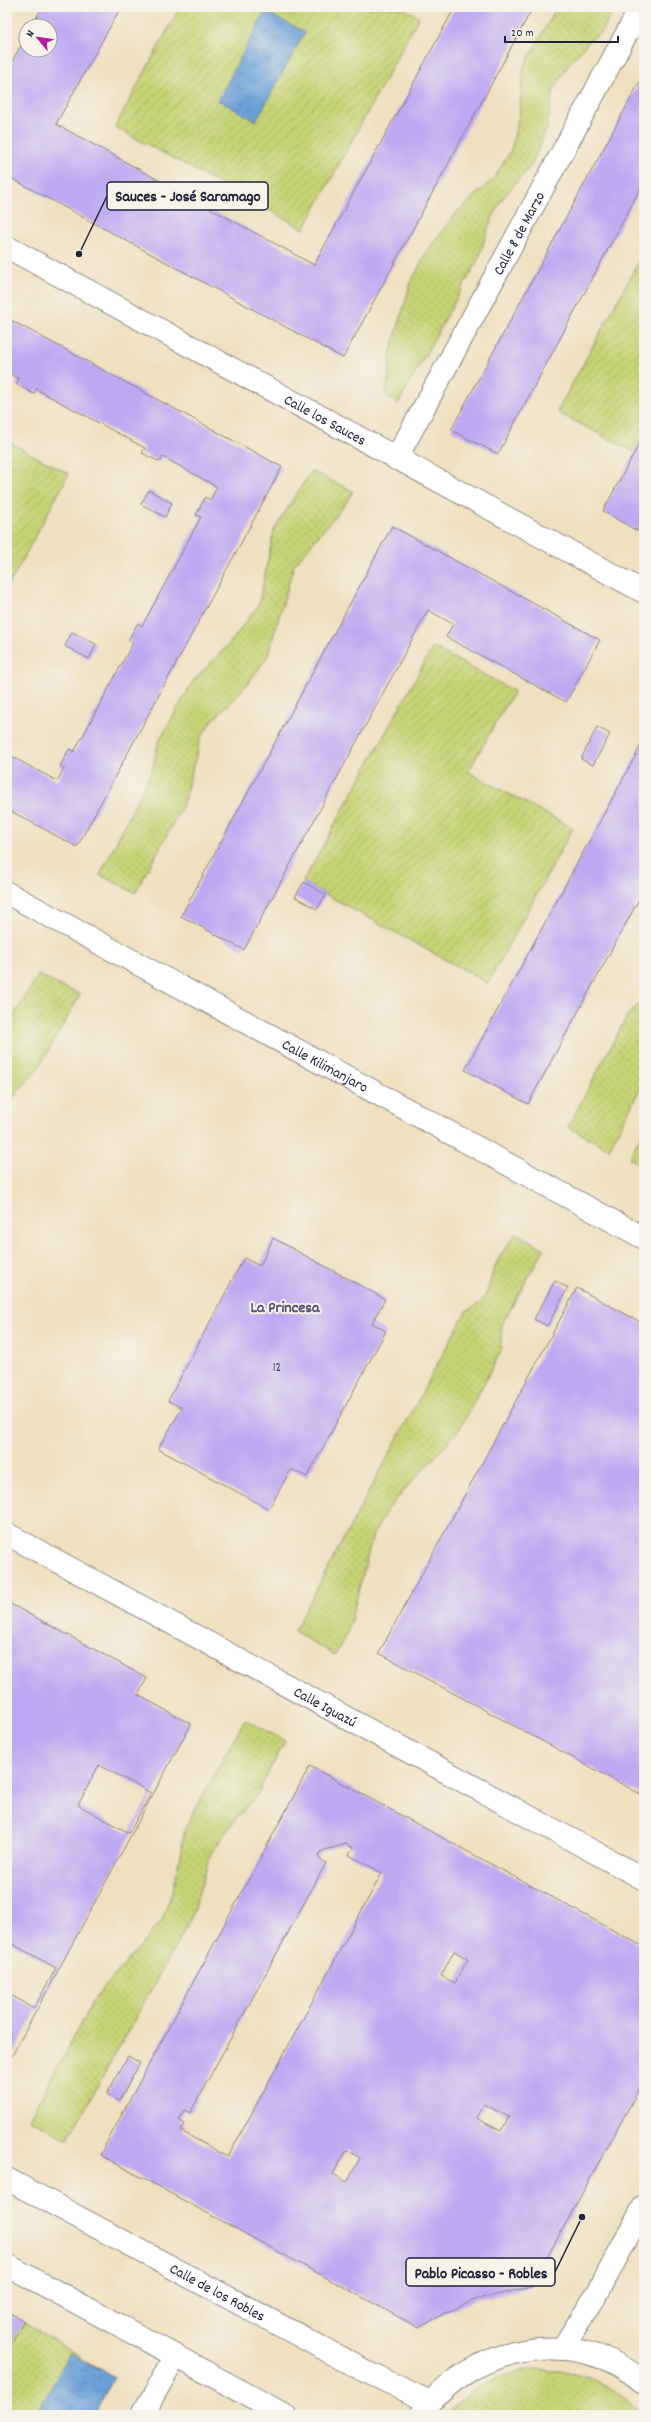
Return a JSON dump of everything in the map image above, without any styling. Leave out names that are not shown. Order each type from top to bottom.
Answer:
[{"type":"street","name":"Calle 8 de Marzo","points":[[396,459],[641,7]]},
{"type":"street","name":"Calle los Sauces","points":[[7,247],[644,592]]},
{"type":"street","name":"Calle Kilimanjaro","points":[[7,893],[644,1238]]},
{"type":"street","name":"Calle Iguazú","points":[[7,1534],[644,1879]]},
{"type":"street","name":"Calle de los Robles","points":[[7,2178],[367,2372],[426,2408]]},
{"type":"street","points":[[562,2349],[597,2294],[644,2206]]},
{"type":"street","points":[[7,2265],[284,2415]]},
{"type":"street","points":[[426,2408],[459,2376],[486,2361],[514,2351],[538,2348],[562,2349],[603,2358],[637,2376],[644,2383]]},
{"type":"street","points":[[142,2415],[176,2356]]},
{"type":"green space","points":[[180,7],[401,7],[419,17],[304,229],[115,127]]},
{"type":"green space","points":[[557,7],[614,7],[602,32],[589,41],[567,67],[553,92],[547,128],[532,164],[502,199],[489,225],[479,258],[398,404],[386,396],[391,351],[411,282],[427,251],[455,214],[495,177],[511,150],[519,116],[524,66]]},
{"type":"green space","points":[[644,252],[644,434],[634,452],[557,412]]},
{"type":"green space","points":[[7,441],[69,474],[9,585],[7,584]]},
{"type":"green space","points":[[311,471],[353,491],[346,503],[294,565],[267,658],[245,687],[213,720],[201,737],[182,807],[135,893],[100,875],[153,768],[158,743],[193,681],[230,643],[259,604],[274,530]]},
{"type":"green space","points":[[433,647],[514,691],[468,772],[573,828],[488,983],[303,882]]},
{"type":"green space","points":[[38,975],[80,995],[41,1064],[7,1105],[7,1027]]},
{"type":"green space","points":[[644,999],[644,1081],[609,1149],[568,1127],[627,1016]]},
{"type":"green space","points":[[644,1130],[644,1166],[629,1158]]},
{"type":"green space","points":[[516,1233],[544,1249],[502,1324],[500,1353],[459,1430],[387,1510],[373,1535],[348,1631],[335,1655],[294,1631],[466,1311],[475,1307],[485,1296],[497,1262]]},
{"type":"green space","points":[[245,1719],[285,1741],[257,1795],[235,1820],[211,1853],[191,1918],[68,2139],[29,2120],[93,2001],[161,1922],[174,1887],[185,1828]]},
{"type":"green space","points":[[7,2312],[114,2377],[92,2415],[7,2415]]},
{"type":"green space","points":[[526,2370],[561,2370],[596,2381],[616,2391],[635,2406],[643,2415],[448,2415],[454,2407],[471,2393],[491,2381],[511,2373]]},
{"type":"water","points":[[265,12],[305,32],[256,121],[218,100]]},
{"type":"water","points":[[70,2353],[114,2377],[94,2415],[50,2415],[39,2409]]},
{"type":"building","points":[[42,7],[121,7],[56,124],[314,265],[455,7],[533,7],[343,358],[7,176],[7,71],[18,51],[18,58],[58,58],[58,18],[36,18]]},
{"type":"building","points":[[644,74],[644,182],[498,454],[451,430]]},
{"type":"building","points":[[7,318],[282,467],[77,847],[7,809],[7,754],[57,781],[64,769],[60,766],[69,749],[74,752],[133,643],[128,640],[138,623],[142,626],[201,517],[196,515],[205,497],[210,500],[217,487],[163,457],[160,462],[142,453],[145,448],[36,389],[34,394],[16,384],[19,379],[7,373]]},
{"type":"building","points":[[644,435],[644,517],[637,531],[603,511]]},
{"type":"building","points":[[149,490],[172,503],[165,517],[141,504]]},
{"type":"building","points":[[392,526],[600,640],[566,702],[446,637],[453,624],[428,610],[244,950],[181,916]]},
{"type":"building","points":[[72,632],[96,644],[89,659],[65,646]]},
{"type":"building","points":[[597,727],[610,734],[593,765],[581,759]]},
{"type":"building","points":[[644,740],[644,890],[528,1104],[465,1070]]},
{"type":"building","points":[[304,882],[326,895],[317,909],[295,897]]},
{"type":"building","points":[[273,1238],[385,1299],[372,1323],[386,1331],[307,1477],[291,1469],[269,1509],[158,1449],[182,1408],[168,1401],[244,1258],[260,1266]]},
{"type":"building","points":[[555,1281],[568,1288],[547,1326],[534,1319]]},
{"type":"building","points":[[577,1288],[644,1324],[644,1796],[379,1653]]},
{"type":"building","points":[[7,1602],[147,1678],[138,1695],[191,1724],[7,2065],[7,1993],[34,2008],[56,1968],[7,1941]],"holes":[[[99,1765],[151,1793],[129,1833],[78,1805]]]},
{"type":"building","points":[[310,1766],[644,1947],[644,2080],[531,2287],[477,2299],[443,2314],[419,2328],[100,2155]],"holes":[[[346,1844],[353,1848],[349,1855],[382,1873],[228,2157],[181,2131],[185,2124],[179,2120],[184,2110],[190,2113],[326,1863],[318,1858],[322,1851]],[[454,1951],[468,1959],[455,1983],[441,1976]],[[484,2104],[509,2117],[501,2131],[476,2118]],[[347,2150],[360,2158],[347,2182],[333,2174]]]},
{"type":"building","points":[[128,2056],[140,2063],[119,2101],[107,2094]]},
{"type":"building","points":[[7,2311],[24,2321],[7,2352]]},
{"type":"place","name":"Sauces - José Saramago","points":[[79,254]]},
{"type":"place","name":"Pablo Picasso - Robles","points":[[582,2217]]},
{"type":"district","name":"La Princesa","points":[[285,1306]]}]
